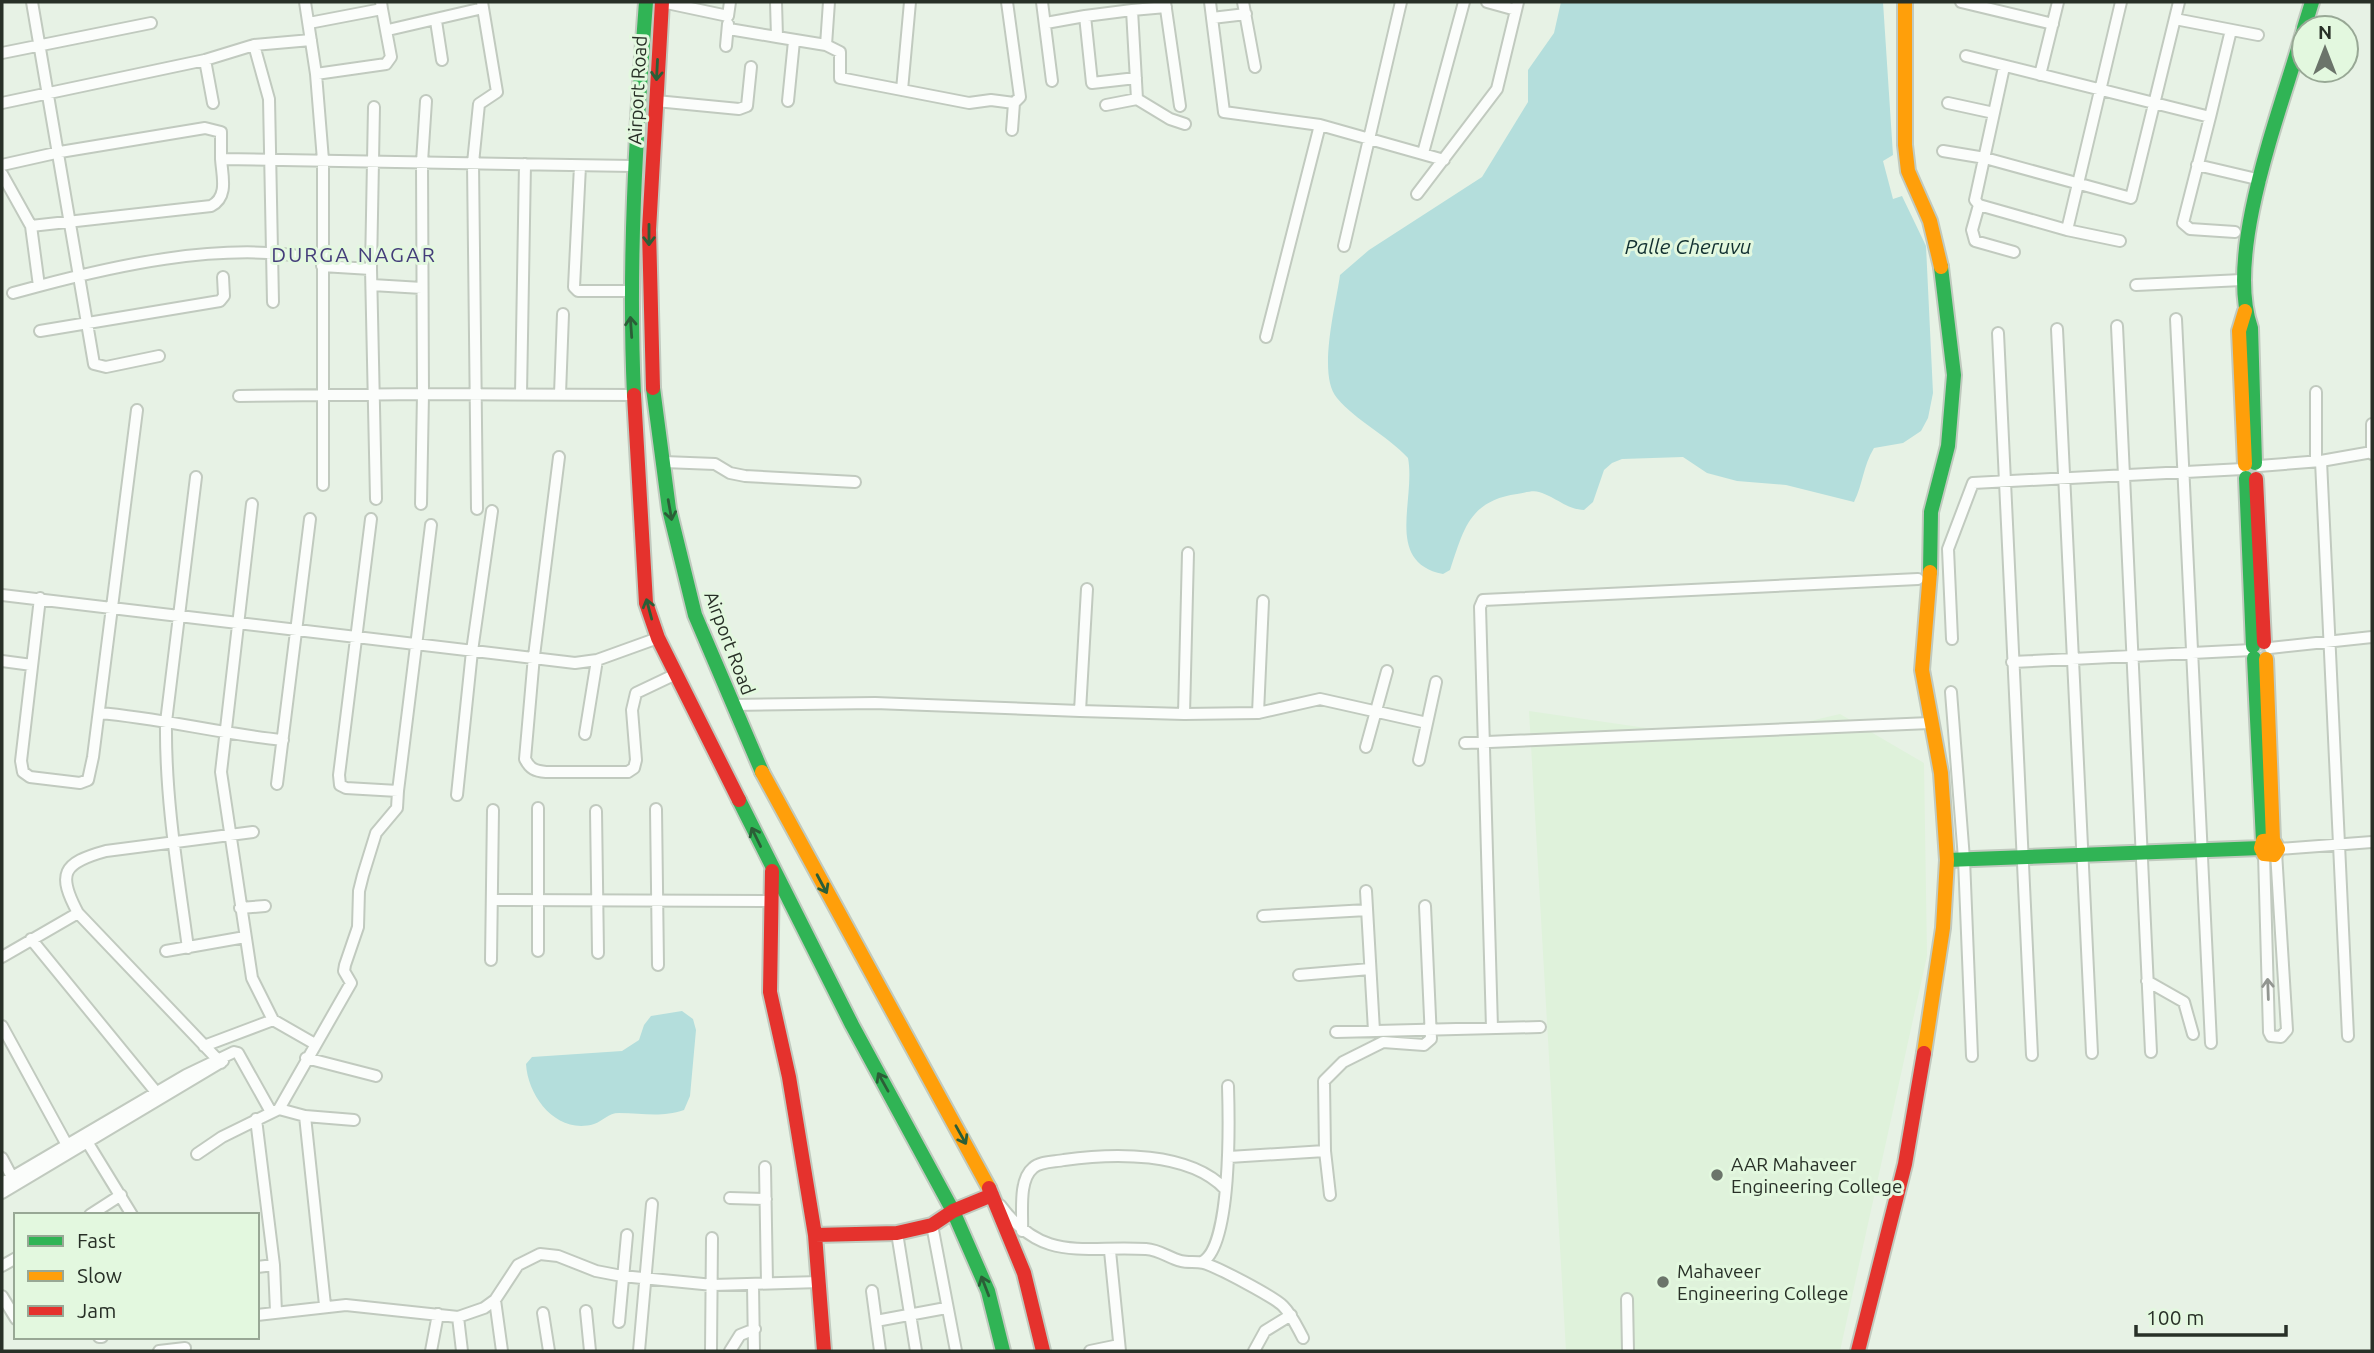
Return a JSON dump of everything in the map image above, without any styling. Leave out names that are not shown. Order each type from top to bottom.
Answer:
[{"type":"street","points":[[32,2],[37,44],[72,220],[94,364],[99,367],[159,356]]},
{"type":"street","points":[[305,2],[316,74],[323,160],[324,485]]},
{"type":"street","name":"Airport Road","points":[[646,2],[642,22],[633,166],[631,291],[640,555],[646,603],[658,638],[772,868],[953,1211],[988,1291],[1003,1351]]},
{"type":"street","points":[[662,2],[728,16]]},
{"type":"street","name":"Airport Road","points":[[662,2],[649,230],[653,401],[669,509],[695,615],[765,780],[992,1195],[1024,1273],[1043,1351]]},
{"type":"street","points":[[726,46],[730,2]]},
{"type":"street","points":[[776,2],[777,37]]},
{"type":"street","points":[[826,45],[829,2]]},
{"type":"street","points":[[902,90],[910,2]]},
{"type":"street","points":[[1007,2],[1020,97],[1014,103],[1012,130]]},
{"type":"street","points":[[1042,2],[1052,81]]},
{"type":"street","points":[[1209,2],[1224,112],[1320,125],[1444,160]]},
{"type":"street","points":[[1243,2],[1255,67]]},
{"type":"street","points":[[1344,246],[1401,2]]},
{"type":"street","points":[[1423,153],[1464,2]]},
{"type":"street","points":[[1417,194],[1497,89],[1517,6],[1487,2]]},
{"type":"street","points":[[1858,1351],[1905,1164],[1916,1108],[1943,928],[1947,860],[1941,773],[1922,670],[1929,601],[1931,512],[1948,446],[1954,375],[1939,255],[1930,221],[1908,170],[1905,145],[1905,2]]},
{"type":"street","points":[[1961,2],[2053,24]]},
{"type":"street","points":[[2040,75],[2059,2]]},
{"type":"street","points":[[2067,230],[2121,2]]},
{"type":"street","points":[[1943,151],[1985,158],[2131,198],[2179,2]]},
{"type":"street","points":[[1046,23],[1165,4],[1180,106]]},
{"type":"street","points":[[309,23],[382,5],[388,30],[391,57],[386,64],[316,74]]},
{"type":"street","points":[[388,30],[436,22],[483,5],[497,92],[479,104],[473,163],[477,509]]},
{"type":"street","points":[[1132,10],[1137,99]]},
{"type":"street","points":[[1212,18],[1246,14]]},
{"type":"street","points":[[1085,16],[1092,83],[1136,78]]},
{"type":"street","points":[[2175,19],[2258,35]]},
{"type":"street","points":[[436,22],[442,60]]},
{"type":"street","points":[[2,53],[151,23]]},
{"type":"street","points":[[729,29],[826,45],[840,52],[841,78],[969,103],[991,100],[1014,103]]},
{"type":"street","points":[[2231,30],[2183,223],[2190,229],[2235,232]]},
{"type":"street","points":[[2,103],[205,60],[254,45],[311,40]]},
{"type":"street","points":[[788,101],[794,41]]},
{"type":"street","points":[[254,45],[269,99],[274,302]]},
{"type":"street","points":[[1966,56],[2210,117]]},
{"type":"street","points":[[205,60],[213,103]]},
{"type":"street","points":[[2004,66],[1975,201],[1979,205],[2067,230],[2120,241]]},
{"type":"street","points":[[656,101],[739,110],[747,106],[751,67]]},
{"type":"street","points":[[2269,847],[2287,1030],[2281,1037],[2272,1036],[2269,1032],[2269,847],[2251,470],[2251,328],[2245,311],[2242,279],[2261,180],[2290,77]]},
{"type":"street","points":[[1106,105],[1137,99],[1170,120],[1185,124]]},
{"type":"street","points":[[421,504],[422,162],[426,101]]},
{"type":"street","points":[[1948,103],[1994,113]]},
{"type":"street","points":[[373,107],[372,285],[376,499]]},
{"type":"street","points":[[1266,337],[1320,125]]},
{"type":"street","points":[[2,165],[60,152],[214,128],[222,136],[223,192],[219,201],[211,206],[31,226]]},
{"type":"street","points":[[221,159],[652,167]]},
{"type":"street","points":[[521,394],[525,164]]},
{"type":"street","points":[[2197,165],[2261,180]]},
{"type":"street","points":[[580,166],[574,287],[578,291],[631,291]]},
{"type":"street","points":[[2,174],[31,226],[39,286]]},
{"type":"street","points":[[1979,205],[1972,230],[1975,241],[2014,251]]},
{"type":"street","points":[[13,293],[80,275],[218,252],[293,255]]},
{"type":"street","points":[[322,266],[372,269]]},
{"type":"street","points":[[40,331],[220,301],[224,296],[223,277]]},
{"type":"street","points":[[2136,285],[2242,279]]},
{"type":"street","points":[[372,285],[422,288]]},
{"type":"street","points":[[560,394],[563,314]]},
{"type":"street","points":[[2176,319],[2211,1043]]},
{"type":"street","points":[[2117,326],[2151,1052]]},
{"type":"street","points":[[2057,329],[2092,1053]]},
{"type":"street","points":[[1998,333],[2032,1055]]},
{"type":"street","points":[[2316,392],[2348,1036]]},
{"type":"street","points":[[239,396],[636,395]]},
{"type":"street","points":[[40,598],[21,761],[23,772],[30,777],[80,783],[88,780],[99,713],[137,410]]},
{"type":"street","points":[[1952,639],[1948,549],[1973,483],[2251,470],[2318,461],[2372,453],[2372,424]]},
{"type":"street","points":[[559,457],[534,656],[525,759],[536,771],[628,772],[634,768],[636,760],[632,710],[636,693],[676,674]]},
{"type":"street","points":[[664,462],[715,464],[730,473],[745,476],[855,482]]},
{"type":"street","points":[[188,948],[174,842],[166,722],[182,616],[197,477]]},
{"type":"street","points":[[252,504],[221,772],[252,978],[273,1020],[314,1044]]},
{"type":"street","points":[[457,795],[472,651],[492,511]]},
{"type":"street","points":[[277,785],[310,519]]},
{"type":"street","points":[[371,519],[355,637],[340,785],[346,788],[398,791]]},
{"type":"street","points":[[197,1154],[275,1110],[351,983],[344,971],[358,927],[360,885],[376,832],[397,808],[431,525]]},
{"type":"street","points":[[1184,714],[1188,553]]},
{"type":"street","points":[[1492,1028],[1482,743],[1480,607],[1485,599],[1918,579]]},
{"type":"street","points":[[1080,711],[1087,589]]},
{"type":"street","points":[[2,595],[113,606],[238,624],[534,656],[575,663],[597,660],[658,638]]},
{"type":"street","points":[[1258,713],[1263,601]]},
{"type":"street","points":[[2012,663],[2260,650],[2372,637]]},
{"type":"street","points":[[585,734],[597,660]]},
{"type":"street","points":[[2,661],[32,665]]},
{"type":"street","points":[[1366,747],[1387,671]]},
{"type":"street","points":[[1419,760],[1436,682]]},
{"type":"street","points":[[1951,692],[1964,859],[1972,1056]]},
{"type":"street","points":[[733,705],[874,703],[1184,714],[1258,713],[1320,699],[1427,723]]},
{"type":"street","points":[[99,713],[154,717],[225,735],[283,740]]},
{"type":"street","points":[[1465,743],[1930,723]]},
{"type":"street","points":[[538,808],[538,951]]},
{"type":"street","points":[[656,809],[658,965]]},
{"type":"street","points":[[491,960],[493,810]]},
{"type":"street","points":[[596,811],[598,954]]},
{"type":"street","points":[[218,1061],[78,913],[64,883],[65,873],[89,855],[106,851],[253,832]]},
{"type":"street","points":[[1947,860],[2372,842]]},
{"type":"street","name":"Airport Road","points":[[772,868],[770,992],[789,1077],[815,1235],[824,1351]]},
{"type":"street","points":[[1366,891],[1374,1031]]},
{"type":"street","points":[[492,900],[771,901]]},
{"type":"street","points":[[240,908],[265,906]]},
{"type":"street","points":[[1330,1195],[1325,1151],[1324,1082],[1331,1072],[1361,1052],[1383,1042],[1428,1044],[1431,1029],[1425,906]]},
{"type":"street","points":[[1263,916],[1367,910]]},
{"type":"street","points":[[2,957],[78,913]]},
{"type":"street","points":[[166,951],[245,937]]},
{"type":"street","points":[[31,939],[156,1092]]},
{"type":"street","points":[[1299,975],[1370,969]]},
{"type":"street","points":[[2147,981],[2184,1002],[2193,1034]]},
{"type":"street","points":[[204,1046],[273,1020]]},
{"type":"street","points":[[2,1026],[67,1145]]},
{"type":"street","points":[[1336,1032],[1540,1027]]},
{"type":"street","points":[[2,1183],[67,1145],[85,1139],[230,1054],[238,1053],[275,1110],[305,1116],[354,1119]]},
{"type":"street","points":[[306,1058],[376,1076]]},
{"type":"street","points":[[2,1193],[156,1092],[218,1061]]},
{"type":"street","points":[[1202,1262],[1210,1256],[1221,1225],[1229,1157],[1228,1086]]},
{"type":"street","points":[[305,1116],[325,1305]]},
{"type":"street","points":[[256,1119],[274,1265],[276,1312]]},
{"type":"street","points":[[85,1139],[131,1213]]},
{"type":"street","points":[[1229,1157],[1325,1151]]},
{"type":"street","points":[[1022,1231],[1025,1180],[1032,1168],[1044,1163],[1108,1154],[1140,1156],[1184,1166],[1218,1182],[1226,1189]]},
{"type":"street","points":[[2,1158],[12,1177]]},
{"type":"street","points":[[765,1167],[767,1283]]},
{"type":"street","points":[[93,1213],[121,1195]]},
{"type":"street","points":[[815,1235],[897,1233],[932,1225],[953,1211],[992,1195],[1022,1231],[1043,1243],[1110,1251],[1144,1249],[1163,1252],[1181,1261],[1202,1262],[1280,1303],[1291,1315],[1303,1338]]},
{"type":"street","points":[[730,1198],[766,1199]]},
{"type":"street","points":[[642,1349],[652,1204]]},
{"type":"street","points":[[932,1225],[956,1351]]},
{"type":"street","points":[[897,1233],[916,1351]]},
{"type":"street","points":[[619,1322],[626,1235]]},
{"type":"street","points":[[711,1351],[712,1238]]},
{"type":"street","points":[[1090,1351],[1119,1348],[1110,1251]]},
{"type":"street","points":[[259,1315],[325,1305],[458,1317],[484,1308],[495,1300],[519,1265],[540,1254],[558,1256],[596,1271],[622,1276],[713,1285],[820,1282]]},
{"type":"street","points":[[259,1267],[274,1265]]},
{"type":"street","points":[[753,1285],[754,1351]]},
{"type":"street","points":[[872,1291],[880,1351]]},
{"type":"street","points":[[2,1296],[14,1315]]},
{"type":"street","points":[[1628,1299],[1628,1351]]},
{"type":"street","points":[[495,1300],[502,1351]]},
{"type":"street","points":[[876,1321],[946,1308]]},
{"type":"street","points":[[586,1311],[590,1351]]},
{"type":"street","points":[[543,1313],[549,1351]]},
{"type":"street","points":[[431,1351],[438,1314]]},
{"type":"street","points":[[1254,1351],[1265,1331],[1291,1315]]},
{"type":"street","points":[[458,1317],[462,1351]]},
{"type":"street","points":[[730,1351],[740,1335],[755,1329]]},
{"type":"street","points":[[159,1351],[185,1348]]},
{"type":"shaded area","name":"AAR Mahaveer Engineering College","points":[[1529,711],[1729,740],[1840,714],[1924,763],[1927,956],[1840,1351],[1566,1351]]},
{"type":"water","name":"Palle Cheruvu","points":[[1561,2],[1883,2],[1893,155],[1883,161],[1893,199],[1902,196],[1926,246],[1933,393],[1928,418],[1921,431],[1903,443],[1874,448],[1854,502],[1786,485],[1737,481],[1707,473],[1683,457],[1622,459],[1604,470],[1593,502],[1584,510],[1537,491],[1488,503],[1471,519],[1450,570],[1443,574],[1425,567],[1414,557],[1408,543],[1408,458],[1345,406],[1331,387],[1328,357],[1340,275],[1369,250],[1482,177],[1528,102],[1528,70],[1554,33]]},
{"type":"water","points":[[682,1011],[693,1019],[696,1030],[690,1096],[684,1110],[659,1114],[615,1113],[594,1124],[581,1126],[557,1119],[547,1111],[532,1089],[526,1064],[532,1057],[622,1051],[639,1040],[644,1025],[651,1016]]},
{"type":"traffic: fast","points":[[634,395],[634,198],[646,2]]},
{"type":"traffic: fast","points":[[2308,14],[2312,2]]},
{"type":"traffic: fast","points":[[2255,463],[2251,328],[2245,297],[2245,260],[2259,179],[2290,74]]},
{"type":"traffic: fast","points":[[1930,572],[1931,512],[1948,446],[1954,375],[1941,267]]},
{"type":"traffic: fast","points":[[653,388],[669,509],[695,615],[762,772]]},
{"type":"traffic: fast","points":[[2246,478],[2253,646]]},
{"type":"traffic: fast","points":[[2254,658],[2263,841]]},
{"type":"traffic: fast","points":[[739,800],[852,1025],[953,1211],[988,1291],[1003,1351]]},
{"type":"traffic: fast","points":[[1947,860],[2261,848]]},
{"type":"traffic: slow","points":[[1905,2],[1905,145],[1908,171],[1930,221],[1941,267]]},
{"type":"traffic: slow","points":[[2245,311],[2239,331],[2245,464]]},
{"type":"traffic: slow","points":[[1924,1053],[1943,928],[1947,860],[1941,773],[1922,670],[1930,572]]},
{"type":"traffic: slow","points":[[2266,659],[2273,840],[2278,849],[2274,855],[2264,854],[2261,848],[2263,841],[2273,840]]},
{"type":"traffic: slow","points":[[762,772],[989,1188]]},
{"type":"traffic: jam","points":[[653,388],[649,230],[662,2]]},
{"type":"traffic: jam","points":[[634,395],[646,603],[658,638],[739,800]]},
{"type":"traffic: jam","points":[[2256,479],[2264,642]]},
{"type":"traffic: jam","points":[[772,871],[770,992],[789,1077],[815,1235],[824,1351]]},
{"type":"traffic: jam","points":[[1858,1351],[1905,1164],[1924,1053]]},
{"type":"traffic: jam","points":[[989,1188],[1024,1273],[1043,1351]]},
{"type":"traffic: jam","points":[[815,1235],[897,1233],[932,1225],[953,1211],[992,1195]]},
{"type":"place","name":"AAR Mahaveer Engineering College","points":[[1717,1175]]},
{"type":"place","name":"Mahaveer Engineering College","points":[[1663,1282]]},
{"type":"district","name":"DURGA NAGAR","points":[[354,255]]}]
